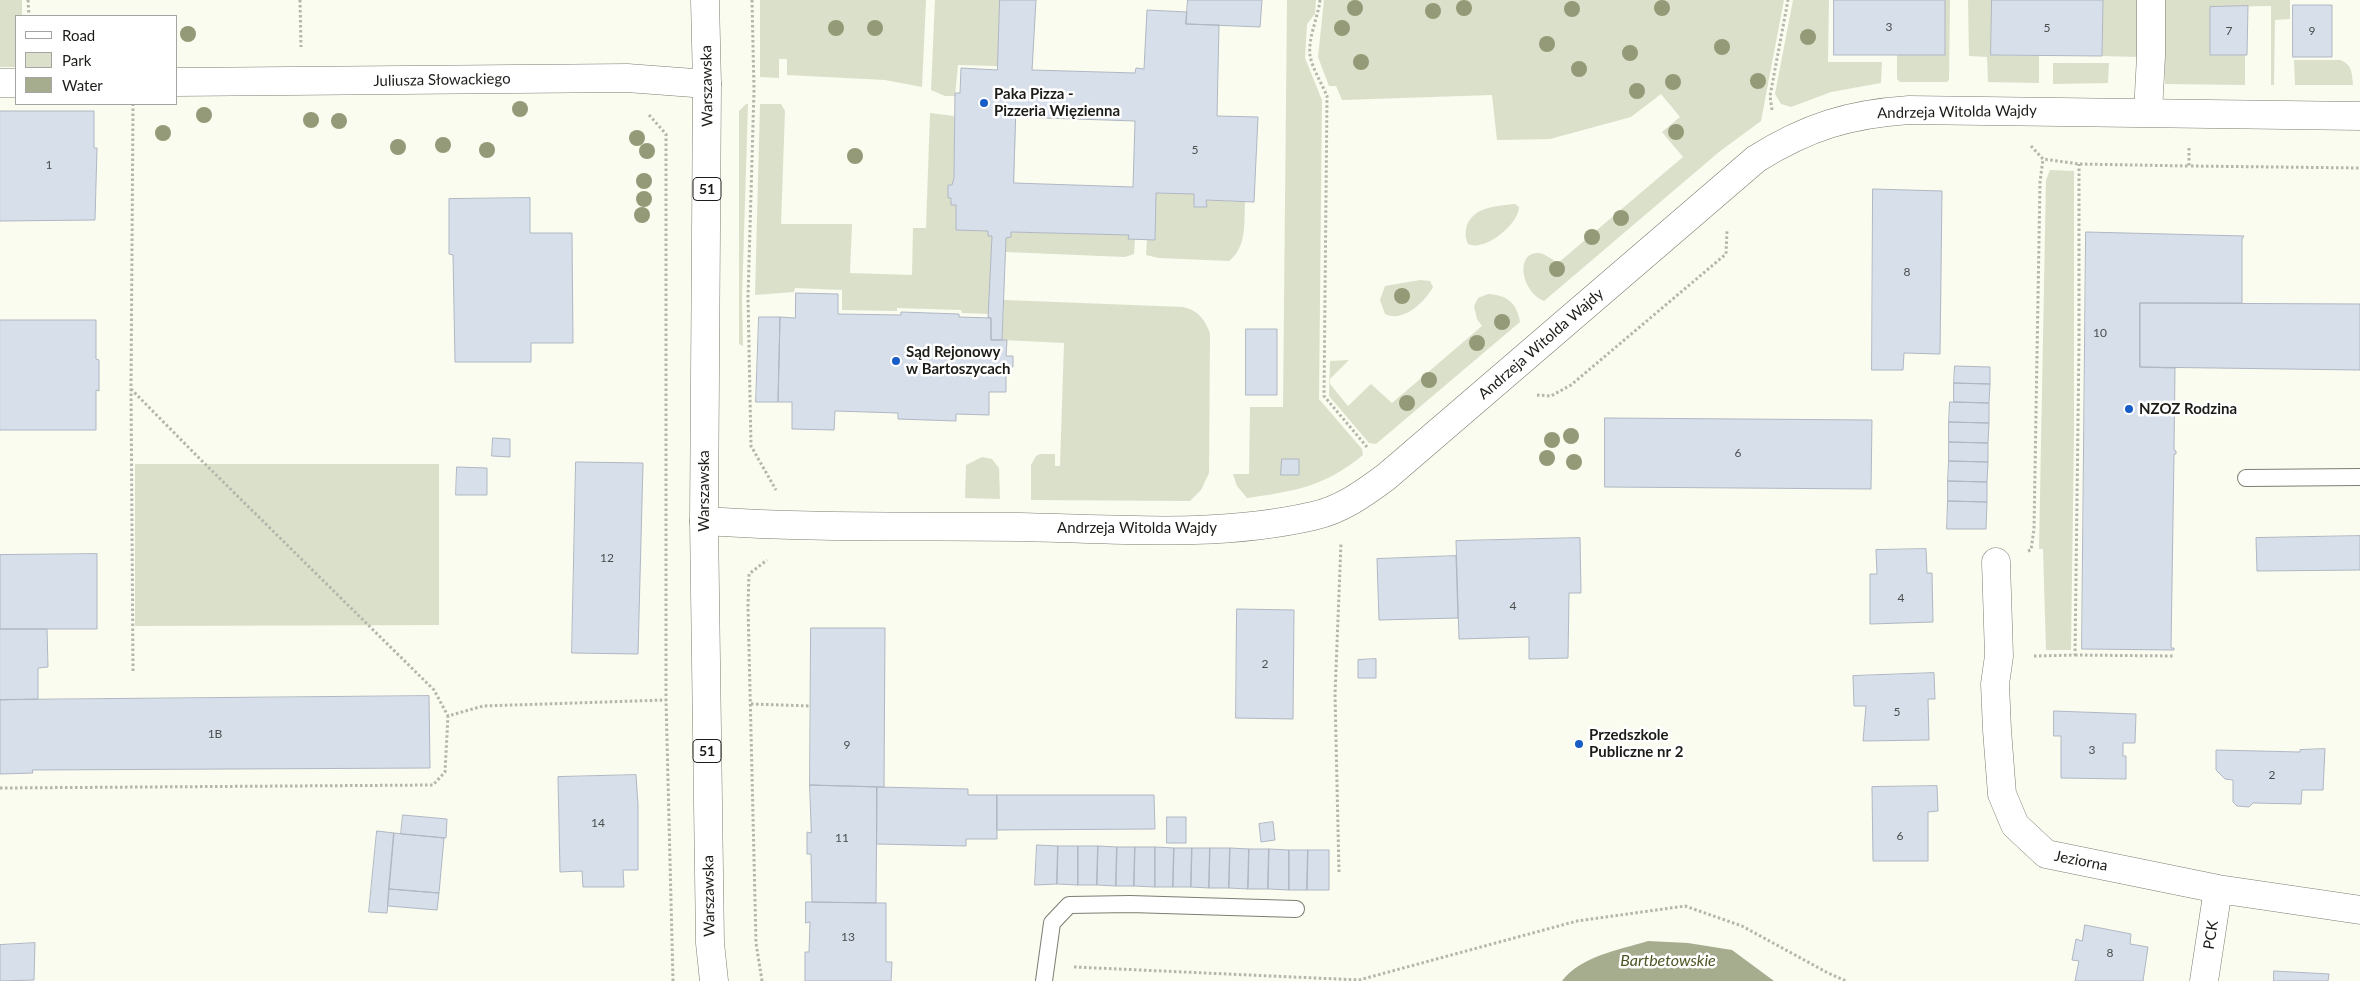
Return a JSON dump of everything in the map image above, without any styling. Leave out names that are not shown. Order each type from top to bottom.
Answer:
[{"type":"street","name":"Warszawska","points":[[705,0],[707,84],[704,521],[710,934],[714,981]]},
{"type":"street","points":[[2148,112],[2151,56],[2150,0]]},
{"type":"street","name":"Juliusza Słowackiego","points":[[178,82],[627,78],[707,84]]},
{"type":"street","points":[[0,83],[15,83]]},
{"type":"street","name":"Andrzeja Witolda Wajdy","points":[[704,521],[778,526],[1020,528],[1174,532],[1247,527],[1315,516],[1354,501],[1386,477],[1756,159],[1786,140],[1810,130],[1847,118],[1879,112],[1909,110],[2360,116]]},
{"type":"street","name":"Jeziorna","points":[[1996,562],[1998,656],[1995,684],[2002,794],[2015,824],[2046,854],[2218,890],[2360,910]]},
{"type":"street","name":"PCK","points":[[2204,981],[2218,890]]},
{"type":"lane","points":[[2246,478],[2360,477]]},
{"type":"lane","points":[[1045,974],[1052,923],[1069,905],[1130,904],[1296,909]]},
{"type":"path","points":[[28,0],[29,15]]},
{"type":"path","points":[[752,0],[754,90],[748,297],[750,420],[752,446],[777,493]]},
{"type":"path","points":[[1320,0],[1318,13],[1313,25],[1310,55],[1327,96],[1324,396],[1368,448]]},
{"type":"path","points":[[1774,114],[1770,96],[1788,0]]},
{"type":"path","points":[[133,105],[131,389],[133,671]]},
{"type":"path","points":[[648,114],[666,134],[666,700],[673,981]]},
{"type":"path","points":[[2189,166],[2190,141]]},
{"type":"path","points":[[2030,145],[2043,159],[2079,164],[2360,168]]},
{"type":"path","points":[[1996,562],[2031,550],[2034,529],[2040,182],[2043,159]]},
{"type":"path","points":[[2075,655],[2080,344],[2079,164]]},
{"type":"path","points":[[1513,368],[1531,394],[1551,396],[1571,385],[1726,254],[1729,222]]},
{"type":"path","points":[[0,788],[433,785],[445,772],[448,716],[434,690],[131,389]]},
{"type":"path","points":[[1340,872],[1335,695],[1341,536]]},
{"type":"path","points":[[762,981],[756,943],[750,574],[770,557]]},
{"type":"path","points":[[1998,656],[2174,656]]},
{"type":"path","points":[[448,716],[483,706],[666,700]]},
{"type":"path","points":[[751,704],[811,706]]},
{"type":"path","points":[[1045,974],[1359,980],[1577,921],[1685,906],[1742,926],[1846,981]]},
{"type":"green space","points":[[0,0],[22,0],[22,15],[15,15],[15,67],[0,67]]},
{"type":"green space","points":[[760,0],[926,0],[922,87],[885,80],[787,75],[787,59],[779,59],[779,78],[760,77]]},
{"type":"green space","points":[[935,0],[1000,0],[998,64],[997,66],[958,65],[955,96],[945,96],[931,90]]},
{"type":"green space","points":[[1287,0],[1316,0],[1315,14],[1307,24],[1305,58],[1322,100],[1319,399],[1362,449],[1363,455],[1349,466],[1322,481],[1295,490],[1247,498],[1237,486],[1233,474],[1249,474],[1250,407],[1283,407]]},
{"type":"green space","points":[[1324,0],[1784,0],[1761,121],[1719,152],[1544,301],[1536,296],[1526,282],[1524,274],[1525,260],[1529,255],[1539,253],[1558,263],[1683,157],[1662,132],[1680,117],[1661,94],[1631,117],[1550,139],[1497,140],[1492,95],[1342,100],[1336,86],[1329,86],[1318,57]]},
{"type":"green space","points":[[1793,0],[1829,0],[1828,62],[1882,62],[1881,83],[1831,92],[1791,107],[1781,104],[1775,94]]},
{"type":"green space","points":[[1945,0],[1950,0],[1949,80],[1947,82],[1900,82],[1897,79],[1897,55],[1945,55]]},
{"type":"green space","points":[[1968,0],[1992,0],[1991,55],[2039,56],[2039,83],[1988,82],[1987,57],[1969,56]]},
{"type":"green space","points":[[2103,0],[2138,0],[2138,57],[2102,56]]},
{"type":"green space","points":[[2164,0],[2290,0],[2290,19],[2275,20],[2274,85],[2271,85],[2271,6],[2210,7],[2211,55],[2245,55],[2245,85],[2165,84]]},
{"type":"green space","points":[[2294,60],[2340,60],[2349,67],[2352,73],[2353,85],[2295,85]]},
{"type":"green space","points":[[2053,63],[2109,63],[2108,83],[2053,84]]},
{"type":"green space","points":[[748,104],[742,298],[743,346],[739,344],[739,111]]},
{"type":"green space","points":[[760,104],[781,104],[785,111],[781,224],[852,224],[850,273],[912,275],[913,228],[926,228],[930,113],[954,116],[954,178],[952,185],[948,185],[951,198],[956,205],[956,229],[988,231],[992,236],[989,314],[962,313],[961,310],[897,308],[897,311],[842,310],[842,290],[795,288],[794,292],[755,295]]},
{"type":"green space","points":[[2050,170],[2074,171],[2074,433],[2071,650],[2046,650],[2043,549],[2039,549],[2046,180]]},
{"type":"green space","points":[[1156,193],[1194,194],[1194,207],[1207,207],[1206,200],[1245,202],[1242,242],[1235,255],[1229,261],[1159,258],[1146,255],[1147,240],[1155,240]]},
{"type":"green space","points":[[1515,204],[1519,207],[1518,214],[1500,235],[1483,244],[1468,244],[1466,228],[1475,214],[1488,208]]},
{"type":"green space","points":[[1011,232],[1129,235],[1129,239],[1135,239],[1134,254],[1125,257],[1006,252],[1006,238]]},
{"type":"green space","points":[[1420,280],[1430,281],[1433,287],[1419,305],[1399,316],[1385,314],[1380,300],[1385,286]]},
{"type":"green space","points":[[1488,294],[1501,296],[1510,301],[1519,315],[1520,322],[1376,444],[1369,443],[1329,396],[1330,361],[1349,360],[1330,379],[1330,384],[1348,406],[1371,384],[1392,403],[1482,326],[1477,319],[1474,306],[1478,298]]},
{"type":"green space","points":[[1004,300],[1183,307],[1193,310],[1200,316],[1210,333],[1209,473],[1201,490],[1190,501],[1031,500],[1031,465],[1036,456],[1040,454],[1055,454],[1055,466],[1060,466],[1064,343],[1002,340]]},
{"type":"green space","points":[[982,457],[992,459],[999,468],[1000,499],[965,498],[966,465]]},
{"type":"green space","points":[[135,464],[439,464],[439,625],[135,626]]},
{"type":"water","name":"Bartbetowskie","points":[[1648,941],[1688,943],[1732,950],[1774,981],[1562,981],[1579,965],[1601,955]]},
{"type":"building","points":[[1000,0],[1036,0],[1032,70],[1135,73],[1136,68],[1144,69],[1147,10],[1187,12],[1186,24],[1219,25],[1217,116],[1258,117],[1254,202],[1206,200],[1207,207],[1194,207],[1194,194],[1156,193],[1155,240],[1128,239],[1129,235],[1011,232],[1011,237],[1006,238],[1002,340],[991,340],[991,318],[988,318],[992,236],[988,236],[988,231],[956,230],[956,205],[951,205],[951,198],[948,198],[948,185],[952,185],[954,178],[955,93],[960,93],[961,68],[997,70]],"holes":[[[1016,117],[1135,121],[1133,187],[1014,183]]]},
{"type":"building","points":[[1188,0],[1262,0],[1260,27],[1186,24]]},
{"type":"building","points":[[1834,0],[1945,0],[1945,55],[1834,55]]},
{"type":"building","points":[[1992,0],[2103,0],[2102,56],[1991,55]]},
{"type":"building","points":[[2293,5],[2332,5],[2332,57],[2293,57]]},
{"type":"building","points":[[2248,6],[2247,55],[2210,55],[2210,7]]},
{"type":"building","points":[[0,111],[94,111],[94,148],[97,148],[95,220],[0,221]]},
{"type":"building","points":[[1873,189],[1942,191],[1940,354],[1904,353],[1903,370],[1872,370]]},
{"type":"building","points":[[530,198],[530,233],[572,233],[573,343],[531,343],[531,362],[455,362],[453,255],[449,254],[449,199]]},
{"type":"building","name":"NZOZ Rodzina","points":[[2086,232],[2244,236],[2242,239],[2242,303],[2140,303],[2140,367],[2175,368],[2174,450],[2176,454],[2174,454],[2171,648],[2174,648],[2174,650],[2082,649]]},
{"type":"building","name":"Sąd Rejonowy w Bartoszycach","points":[[796,293],[838,294],[838,314],[901,315],[901,312],[959,314],[959,317],[991,318],[991,340],[1007,340],[1006,356],[1013,356],[1013,367],[1006,366],[1006,392],[989,392],[989,415],[956,414],[956,421],[898,419],[898,413],[835,411],[834,430],[792,429],[792,402],[778,402],[780,317],[795,318]]},
{"type":"building","points":[[2140,303],[2360,304],[2360,370],[2140,367]]},
{"type":"building","points":[[759,317],[780,317],[778,402],[756,402]]},
{"type":"building","points":[[0,320],[96,320],[96,359],[99,360],[99,391],[96,390],[96,430],[0,430]]},
{"type":"building","points":[[1246,329],[1277,329],[1277,395],[1246,395]]},
{"type":"building","points":[[1955,366],[1990,367],[1990,384],[1954,383]]},
{"type":"building","points":[[1954,383],[1990,384],[1989,403],[1954,402]]},
{"type":"building","points":[[1950,402],[1989,403],[1989,423],[1949,422]]},
{"type":"building","points":[[1605,418],[1872,420],[1871,489],[1605,487]]},
{"type":"building","points":[[1949,422],[1989,423],[1988,443],[1949,442]]},
{"type":"building","points":[[493,438],[510,439],[510,457],[492,456]]},
{"type":"building","points":[[1949,442],[1988,443],[1988,462],[1949,461]]},
{"type":"building","points":[[1282,459],[1299,459],[1299,475],[1281,475]]},
{"type":"building","points":[[1949,461],[1988,462],[1987,482],[1948,481]]},
{"type":"building","points":[[576,462],[643,463],[638,654],[572,653]]},
{"type":"building","points":[[457,467],[487,468],[487,495],[456,495]]},
{"type":"building","points":[[1948,481],[1987,482],[1987,502],[1948,501]]},
{"type":"building","points":[[1948,501],[1987,502],[1986,529],[1947,529]]},
{"type":"building","points":[[2360,536],[2360,570],[2257,571],[2256,538]]},
{"type":"building","points":[[1580,538],[1581,593],[1569,593],[1568,658],[1529,659],[1529,637],[1459,639],[1456,541]]},
{"type":"building","points":[[1926,549],[1927,573],[1932,573],[1933,622],[1870,624],[1870,574],[1877,574],[1876,550]]},
{"type":"building","points":[[97,554],[97,629],[0,629],[0,555]]},
{"type":"building","points":[[1456,556],[1458,618],[1379,620],[1377,559]]},
{"type":"building","points":[[1237,609],[1294,610],[1293,719],[1236,718]]},
{"type":"building","points":[[811,628],[885,628],[884,787],[810,785]]},
{"type":"building","points":[[0,629],[47,629],[48,667],[38,668],[38,699],[0,700]]},
{"type":"building","points":[[1376,659],[1376,678],[1358,678],[1358,660]]},
{"type":"building","points":[[1934,673],[1935,699],[1928,699],[1929,740],[1863,741],[1866,706],[1854,706],[1853,676]]},
{"type":"building","points":[[429,696],[430,768],[32,770],[33,773],[0,774],[0,700]]},
{"type":"building","points":[[2054,711],[2136,714],[2135,743],[2123,743],[2123,756],[2126,756],[2126,779],[2061,778],[2061,736],[2054,736]]},
{"type":"building","points":[[2325,749],[2323,790],[2302,790],[2301,804],[2253,803],[2249,807],[2237,806],[2233,802],[2233,780],[2225,779],[2216,770],[2216,750],[2300,752],[2300,750]]},
{"type":"building","points":[[636,775],[638,870],[623,870],[624,887],[583,887],[582,871],[560,872],[558,777]]},
{"type":"building","points":[[810,785],[877,787],[876,903],[812,902],[811,854],[807,854],[807,832],[811,833]]},
{"type":"building","points":[[1937,786],[1938,811],[1928,812],[1928,861],[1873,861],[1872,787]]},
{"type":"building","points":[[877,787],[968,789],[968,795],[997,795],[997,839],[966,839],[966,846],[877,844]]},
{"type":"building","points":[[997,795],[1154,795],[1155,829],[997,830]]},
{"type":"building","points":[[403,815],[447,819],[446,838],[401,834]]},
{"type":"building","points":[[1167,817],[1186,817],[1186,843],[1167,843]]},
{"type":"building","points":[[1273,822],[1275,840],[1261,842],[1259,824]]},
{"type":"building","points":[[377,831],[394,833],[387,913],[369,912]]},
{"type":"building","points":[[394,833],[444,838],[439,893],[389,889]]},
{"type":"building","points":[[1037,845],[1058,846],[1057,884],[1035,885]]},
{"type":"building","points":[[1058,846],[1078,846],[1078,885],[1057,884]]},
{"type":"building","points":[[1078,846],[1098,846],[1097,885],[1078,885]]},
{"type":"building","points":[[1098,846],[1117,847],[1116,886],[1097,885]]},
{"type":"building","points":[[1117,847],[1135,847],[1134,886],[1116,886]]},
{"type":"building","points":[[1135,847],[1155,847],[1155,887],[1134,886]]},
{"type":"building","points":[[1155,847],[1174,848],[1173,887],[1155,887]]},
{"type":"building","points":[[1174,848],[1192,848],[1191,887],[1173,887]]},
{"type":"building","points":[[1192,848],[1210,848],[1209,888],[1191,887]]},
{"type":"building","points":[[1210,848],[1230,848],[1229,888],[1209,888]]},
{"type":"building","points":[[1230,848],[1249,849],[1248,889],[1229,888]]},
{"type":"building","points":[[1249,849],[1269,849],[1268,889],[1248,889]]},
{"type":"building","points":[[1269,849],[1289,850],[1289,890],[1268,889]]},
{"type":"building","points":[[1289,850],[1308,850],[1307,890],[1289,890]]},
{"type":"building","points":[[1308,850],[1329,850],[1329,890],[1307,890]]},
{"type":"building","points":[[389,889],[439,893],[437,910],[388,906]]},
{"type":"building","points":[[806,902],[886,903],[886,962],[892,962],[891,981],[805,981],[805,952],[809,952],[810,922],[806,923]]},
{"type":"building","points":[[2085,925],[2131,934],[2130,944],[2148,947],[2143,981],[2075,981],[2079,961],[2072,960],[2076,939],[2082,941]]},
{"type":"building","points":[[35,943],[34,980],[0,981],[0,945]]},
{"type":"building","points":[[2274,971],[2329,974],[2328,981],[2274,981]]},
{"type":"place","name":"Paka Pizza - Pizzeria Więzienna","points":[[984,103]]},
{"type":"place","name":"Sąd Rejonowy w Bartoszycach","points":[[896,361]]},
{"type":"place","name":"NZOZ Rodzina","points":[[2129,409]]},
{"type":"place","name":"Przedszkole Publiczne nr 2","points":[[1579,744]]}]
